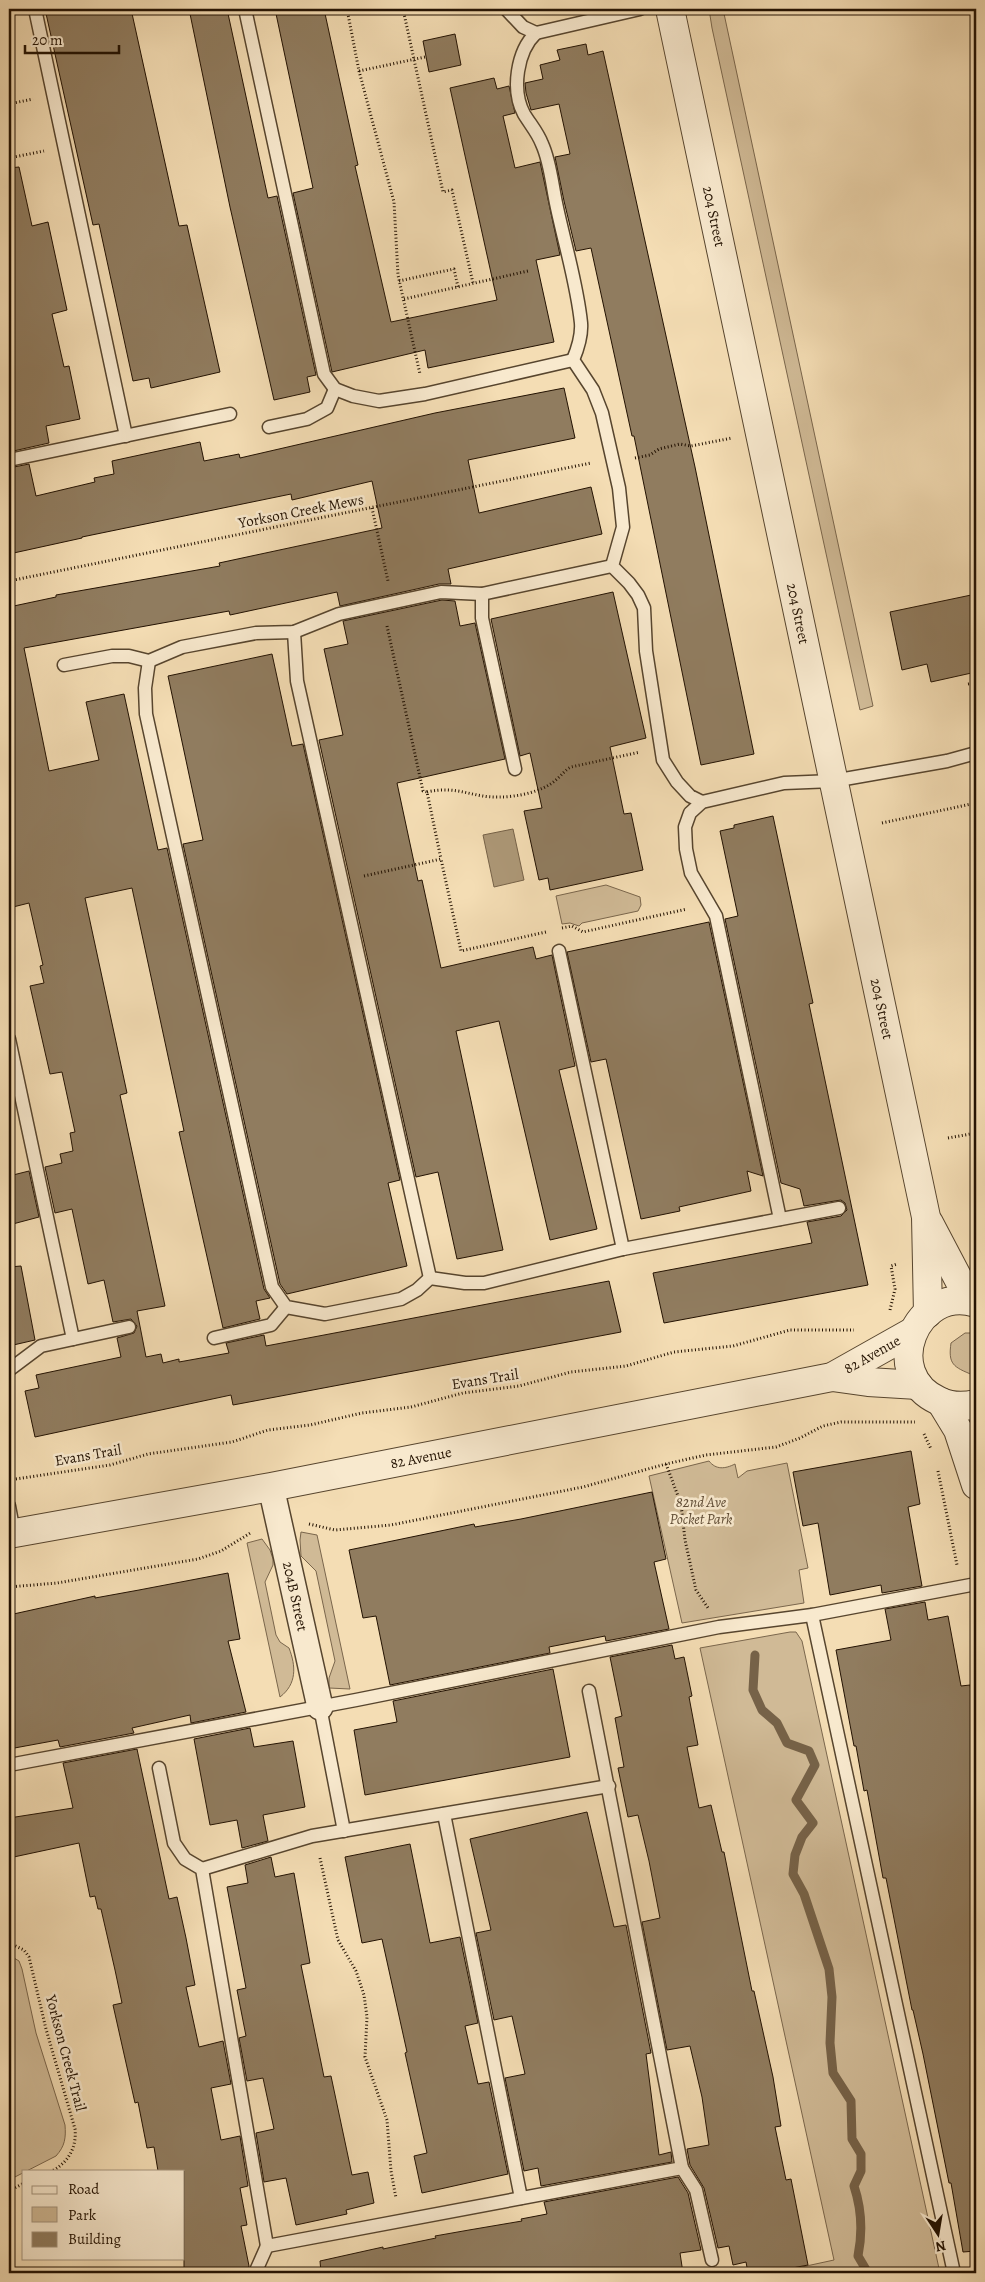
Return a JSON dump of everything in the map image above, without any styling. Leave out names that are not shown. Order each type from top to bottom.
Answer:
[{"type":"street","name":"204 Street","points":[[670,9],[926,1217],[920,1322],[908,1350],[910,1368],[918,1384]]},
{"type":"street","name":"204 Street","points":[[926,1217],[973,1302]]},
{"type":"street","name":"82 Avenue","points":[[832,1377],[920,1322],[937,1306],[953,1301],[973,1302]]},
{"type":"street","name":"82 Avenue","points":[[11,1534],[271,1487],[832,1377],[868,1382],[918,1384]]},
{"type":"street","points":[[918,1384],[931,1397],[947,1405],[966,1407],[976,1404]]},
{"type":"street","points":[[941,1402],[958,1430],[976,1485]]},
{"type":"street","name":"204B Street","points":[[271,1487],[320,1707]]},
{"type":"lane","points":[[35,9],[126,436]]},
{"type":"lane","points":[[245,9],[324,374],[335,389],[353,396],[379,401],[425,394],[573,360]]},
{"type":"lane","points":[[506,9],[523,27],[536,32],[640,9]]},
{"type":"lane","points":[[536,32],[530,39],[521,61],[517,79],[518,97],[523,113],[543,144],[576,295],[581,324],[580,342],[573,360]]},
{"type":"lane","points":[[573,360],[593,390],[602,412],[619,488],[623,527],[612,566]]},
{"type":"lane","points":[[269,427],[307,418],[327,408],[335,389]]},
{"type":"lane","points":[[9,460],[230,414]]},
{"type":"lane","points":[[64,665],[112,656],[129,656],[148,660],[182,647],[256,634],[294,632],[339,614],[441,592],[482,594],[612,566]]},
{"type":"lane","points":[[612,566],[629,583],[638,595],[644,608],[646,651],[663,760],[669,772],[690,796],[702,802]]},
{"type":"lane","points":[[482,594],[482,618],[515,769]]},
{"type":"lane","points":[[294,632],[297,682],[430,1278]]},
{"type":"lane","points":[[148,660],[145,688],[146,714],[272,1287],[286,1307],[325,1314],[401,1299],[416,1290],[430,1278],[465,1283],[484,1283],[623,1249],[839,1208]]},
{"type":"lane","points":[[780,1219],[716,916],[691,874],[686,849],[686,827],[690,813],[702,802],[784,783],[833,781],[947,761],[976,753]]},
{"type":"lane","points":[[559,951],[623,1249]]},
{"type":"lane","points":[[9,1039],[73,1339]]},
{"type":"lane","points":[[214,1338],[271,1325],[286,1307]]},
{"type":"lane","points":[[9,1370],[41,1346],[129,1327]]},
{"type":"lane","points":[[9,1506],[11,1534]]},
{"type":"lane","points":[[9,1765],[320,1707],[719,1627],[812,1615],[976,1584]]},
{"type":"lane","points":[[812,1615],[954,2273]]},
{"type":"lane","points":[[590,1691],[682,2168],[696,2190],[712,2260]]},
{"type":"lane","points":[[320,1707],[344,1831]]},
{"type":"lane","points":[[159,1768],[174,1843],[185,1859],[202,1869],[312,1836],[609,1786]]},
{"type":"lane","points":[[444,1814],[521,2198]]},
{"type":"lane","points":[[202,1869],[267,2246],[255,2273]]},
{"type":"lane","points":[[267,2246],[682,2168]]},
{"type":"path","points":[[346,9],[359,71],[394,202],[399,281],[425,394]]},
{"type":"path","points":[[403,9],[443,192],[452,190],[473,283]]},
{"type":"path","points":[[359,71],[425,57]]},
{"type":"path","points":[[9,158],[64,147]]},
{"type":"path","points":[[9,172],[11,181],[9,185]]},
{"type":"path","points":[[399,281],[454,269],[458,287]]},
{"type":"path","points":[[404,299],[528,271]]},
{"type":"path","points":[[627,460],[650,455],[658,449],[680,444],[691,446],[759,432]]},
{"type":"path","name":"Yorkson Creek Mews","points":[[9,582],[598,462]]},
{"type":"path","points":[[372,508],[389,588],[383,604],[423,791],[453,789],[497,798],[509,796],[546,786],[571,767],[661,747]]},
{"type":"path","points":[[968,684],[976,683]]},
{"type":"path","points":[[427,792],[461,951],[572,926],[584,932],[710,904]]},
{"type":"path","points":[[882,823],[976,803]]},
{"type":"path","points":[[341,880],[441,859]]},
{"type":"path","points":[[948,1138],[976,1132]]},
{"type":"path","points":[[888,1314],[895,1289],[891,1266],[899,1264]]},
{"type":"path","name":"Evans Trail","points":[[9,1480],[110,1465],[153,1453],[232,1442],[268,1430],[310,1425],[362,1413],[412,1407],[463,1393],[519,1386],[571,1372],[626,1366],[674,1352],[733,1346],[770,1334],[790,1330],[861,1329]]},
{"type":"path","points":[[304,1521],[312,1526],[327,1527],[335,1530],[391,1525],[583,1487],[706,1455],[776,1446],[800,1438],[823,1426],[841,1422],[910,1421],[919,1424]]},
{"type":"path","points":[[922,1429],[926,1440],[935,1452]]},
{"type":"path","points":[[666,1464],[681,1504],[684,1540],[696,1590],[719,1627]]},
{"type":"path","points":[[937,1466],[959,1572]]},
{"type":"path","points":[[9,1587],[57,1583],[198,1559],[221,1551],[254,1531]]},
{"type":"path","points":[[312,1836],[318,1850],[338,1940],[356,1971],[364,1995],[367,2017],[365,2057],[387,2120],[391,2171],[403,2221]]},
{"type":"path","name":"Yorkson Creek Trail","points":[[9,1943],[24,1950],[29,1957],[46,2029],[75,2129],[76,2139],[73,2149],[64,2163],[54,2170]]},
{"type":"path","points":[[9,2191],[22,2184]]},
{"type":"green space","points":[[709,9],[723,9],[873,706],[860,710],[712,28]]},
{"type":"green space","points":[[606,885],[640,897],[641,905],[638,911],[582,923],[579,926],[570,923],[562,924],[556,896]]},
{"type":"green space","points":[[965,1333],[976,1333],[976,1372],[973,1375],[956,1367],[950,1356],[951,1343]]},
{"type":"green space","name":"82nd Ave Pocket Park","points":[[709,1461],[721,1468],[735,1464],[738,1478],[747,1471],[787,1463],[808,1568],[799,1570],[804,1603],[682,1623],[649,1476]]},
{"type":"green space","points":[[301,1532],[317,1535],[350,1689],[329,1688],[329,1678],[335,1661],[316,1571],[301,1556]]},
{"type":"green space","points":[[262,1539],[270,1550],[273,1559],[273,1565],[265,1582],[276,1635],[280,1642],[289,1648],[294,1668],[290,1686],[280,1697],[247,1543]]},
{"type":"green space","points":[[796,1632],[802,1641],[940,2273],[774,2273],[834,2260],[700,1648]]},
{"type":"green space","points":[[9,1955],[19,1961],[22,1969],[36,2033],[65,2125],[65,2134],[63,2145],[56,2156],[29,2170],[22,2170],[22,2173],[9,2180]]},
{"type":"shaded area","points":[[513,829],[524,880],[494,887],[483,835]]},
{"type":"building","points":[[45,9],[131,9],[179,226],[187,225],[220,372],[151,388],[149,378],[133,381],[99,224],[93,225]]},
{"type":"building","points":[[189,9],[227,9],[268,198],[277,196],[316,375],[307,377],[310,392],[274,400],[230,207]]},
{"type":"building","points":[[275,9],[324,9],[358,165],[355,166],[391,322],[497,300],[450,88],[494,78],[497,89],[509,86],[515,113],[503,116],[515,168],[540,162],[560,255],[536,260],[554,342],[428,368],[425,350],[332,372],[293,193],[313,188]]},
{"type":"building","points":[[455,34],[461,65],[429,72],[423,41]]},
{"type":"building","points":[[586,44],[588,55],[603,51],[695,467],[754,754],[701,765],[634,436],[632,436],[591,248],[576,251],[564,201],[555,157],[570,154],[559,104],[531,110],[526,93],[525,83],[543,79],[540,65],[560,60],[557,50]]},
{"type":"building","points":[[19,167],[32,226],[48,222],[67,310],[52,314],[64,367],[69,366],[80,419],[46,426],[49,443],[9,452],[9,168]]},
{"type":"building","points":[[564,388],[575,438],[468,460],[479,513],[591,487],[602,534],[448,569],[451,584],[439,584],[340,606],[337,592],[230,615],[229,611],[24,648],[49,771],[99,760],[86,702],[124,694],[158,850],[167,848],[264,1289],[270,1298],[256,1301],[260,1319],[223,1328],[179,1132],[184,1131],[132,888],[85,898],[127,1093],[120,1095],[165,1306],[137,1311],[146,1357],[161,1354],[163,1363],[179,1359],[179,1362],[229,1353],[226,1343],[264,1335],[266,1346],[609,1281],[621,1332],[233,1405],[231,1395],[35,1437],[25,1391],[39,1388],[36,1375],[121,1357],[117,1338],[134,1333],[137,1326],[131,1319],[113,1322],[104,1280],[88,1284],[72,1209],[55,1213],[45,1167],[62,1163],[60,1154],[73,1151],[70,1133],[75,1132],[62,1072],[50,1074],[30,986],[44,983],[40,966],[43,965],[29,903],[13,907],[9,885],[9,607],[56,597],[56,595],[220,566],[219,563],[382,528],[372,481],[292,500],[291,494],[9,554],[9,468],[29,464],[36,496],[95,482],[94,478],[114,474],[112,461],[200,442],[204,461],[239,454],[240,458],[435,413]]},
{"type":"building","points":[[613,592],[646,738],[610,747],[624,814],[631,813],[643,870],[550,890],[548,878],[539,880],[524,811],[542,808],[530,753],[520,756],[491,619]]},
{"type":"building","points":[[976,594],[976,672],[931,682],[927,664],[902,670],[890,612]]},
{"type":"building","points":[[442,600],[455,601],[460,626],[475,623],[505,759],[397,783],[418,881],[422,880],[441,968],[533,947],[536,959],[552,955],[575,1066],[559,1070],[597,1229],[550,1240],[499,1021],[456,1031],[503,1250],[457,1259],[438,1172],[416,1177],[319,740],[343,735],[324,649],[348,644],[343,621]]},
{"type":"building","points":[[272,654],[292,746],[303,744],[400,1180],[388,1183],[407,1266],[287,1294],[280,1284],[183,844],[203,840],[168,676]]},
{"type":"building","points":[[773,816],[813,1003],[809,1004],[868,1285],[664,1323],[653,1273],[812,1243],[807,1222],[841,1216],[847,1210],[845,1203],[841,1200],[804,1206],[800,1189],[781,1183],[725,919],[738,916],[720,831],[734,828],[734,825]]},
{"type":"building","points":[[709,922],[763,1176],[747,1171],[751,1191],[679,1207],[680,1211],[641,1219],[606,1059],[591,1062],[567,952]]},
{"type":"building","points":[[29,1171],[39,1217],[9,1225],[9,1176]]},
{"type":"building","points":[[21,1266],[35,1340],[9,1346],[9,1267]]},
{"type":"building","points":[[911,1451],[920,1504],[908,1507],[922,1586],[882,1593],[881,1585],[830,1595],[818,1523],[803,1526],[793,1472]]},
{"type":"building","points":[[652,1492],[666,1559],[654,1562],[669,1629],[606,1641],[605,1636],[549,1647],[550,1653],[390,1685],[376,1616],[363,1618],[349,1550],[474,1524],[475,1527],[521,1519]]},
{"type":"building","points":[[228,1573],[240,1639],[228,1641],[246,1712],[191,1723],[190,1715],[132,1728],[134,1733],[60,1747],[58,1740],[9,1749],[9,1615],[95,1596],[95,1598]]},
{"type":"building","points":[[925,1602],[928,1620],[948,1616],[961,1686],[970,1685],[976,1719],[976,2251],[963,2252],[951,2183],[949,2183],[923,2054],[912,2010],[886,1878],[883,1878],[867,1790],[864,1791],[856,1746],[854,1746],[836,1650],[891,1640],[885,1609]]},
{"type":"building","points":[[672,1645],[675,1659],[684,1657],[692,1696],[689,1697],[698,1745],[687,1747],[699,1808],[711,1805],[722,1852],[724,1852],[752,1991],[754,1991],[773,2077],[781,2126],[775,2127],[786,2180],[791,2179],[808,2265],[766,2273],[748,2273],[746,2262],[733,2265],[729,2246],[718,2248],[704,2188],[690,2165],[687,2149],[709,2145],[702,2097],[690,2046],[667,2050],[642,1922],[660,1918],[638,1815],[628,1817],[618,1768],[624,1767],[615,1718],[622,1716],[610,1657]]},
{"type":"building","points":[[553,1669],[570,1757],[365,1795],[354,1730],[397,1722],[393,1701]]},
{"type":"building","points":[[250,1728],[254,1747],[293,1741],[305,1807],[263,1815],[268,1841],[242,1848],[237,1820],[210,1825],[194,1739]]},
{"type":"building","points":[[137,1749],[169,1899],[177,1897],[186,1938],[195,1985],[186,1987],[199,2047],[223,2041],[231,2084],[211,2088],[221,2140],[240,2136],[248,2186],[240,2188],[247,2225],[241,2226],[249,2266],[247,2273],[184,2273],[185,2170],[158,2170],[154,2147],[147,2148],[138,2102],[135,2103],[113,2005],[122,2003],[115,1970],[101,1909],[98,1909],[95,1896],[90,1897],[79,1843],[9,1858],[9,1818],[73,1808],[63,1763]]},
{"type":"building","points":[[587,1812],[614,1927],[626,1925],[651,2053],[646,2054],[659,2155],[671,2152],[672,2162],[541,2186],[538,2168],[524,2171],[505,2078],[525,2074],[512,2016],[494,2020],[476,1933],[491,1930],[470,1839]]},
{"type":"building","points":[[410,1844],[430,1943],[460,1937],[478,2023],[465,2026],[478,2084],[489,2082],[508,2174],[422,2193],[414,2156],[427,2153],[382,1939],[362,1943],[345,1857]]},
{"type":"building","points":[[271,1857],[275,1877],[294,1873],[310,1963],[301,1965],[324,2077],[331,2076],[352,2175],[368,2172],[374,2203],[346,2210],[347,2214],[296,2225],[286,2178],[264,2182],[256,2133],[274,2129],[263,2078],[247,2081],[239,2038],[246,2036],[237,1990],[246,1988],[227,1887],[248,1883],[245,1865]]},
{"type":"building","points":[[678,2177],[688,2193],[701,2250],[680,2253],[683,2273],[321,2273],[320,2261],[436,2238],[435,2236],[522,2221],[521,2219],[547,2214],[544,2202]]},
{"type":"waterway","points":[[755,1655],[753,1690],[762,1710],[777,1723],[787,1743],[809,1751],[815,1765],[796,1800],[813,1823],[802,1837],[795,1855],[793,1874],[804,1894],[829,1969],[832,1997],[830,2043],[833,2073],[851,2101],[852,2139],[861,2154],[861,2171],[854,2186],[861,2221],[858,2256],[868,2273]]}]
